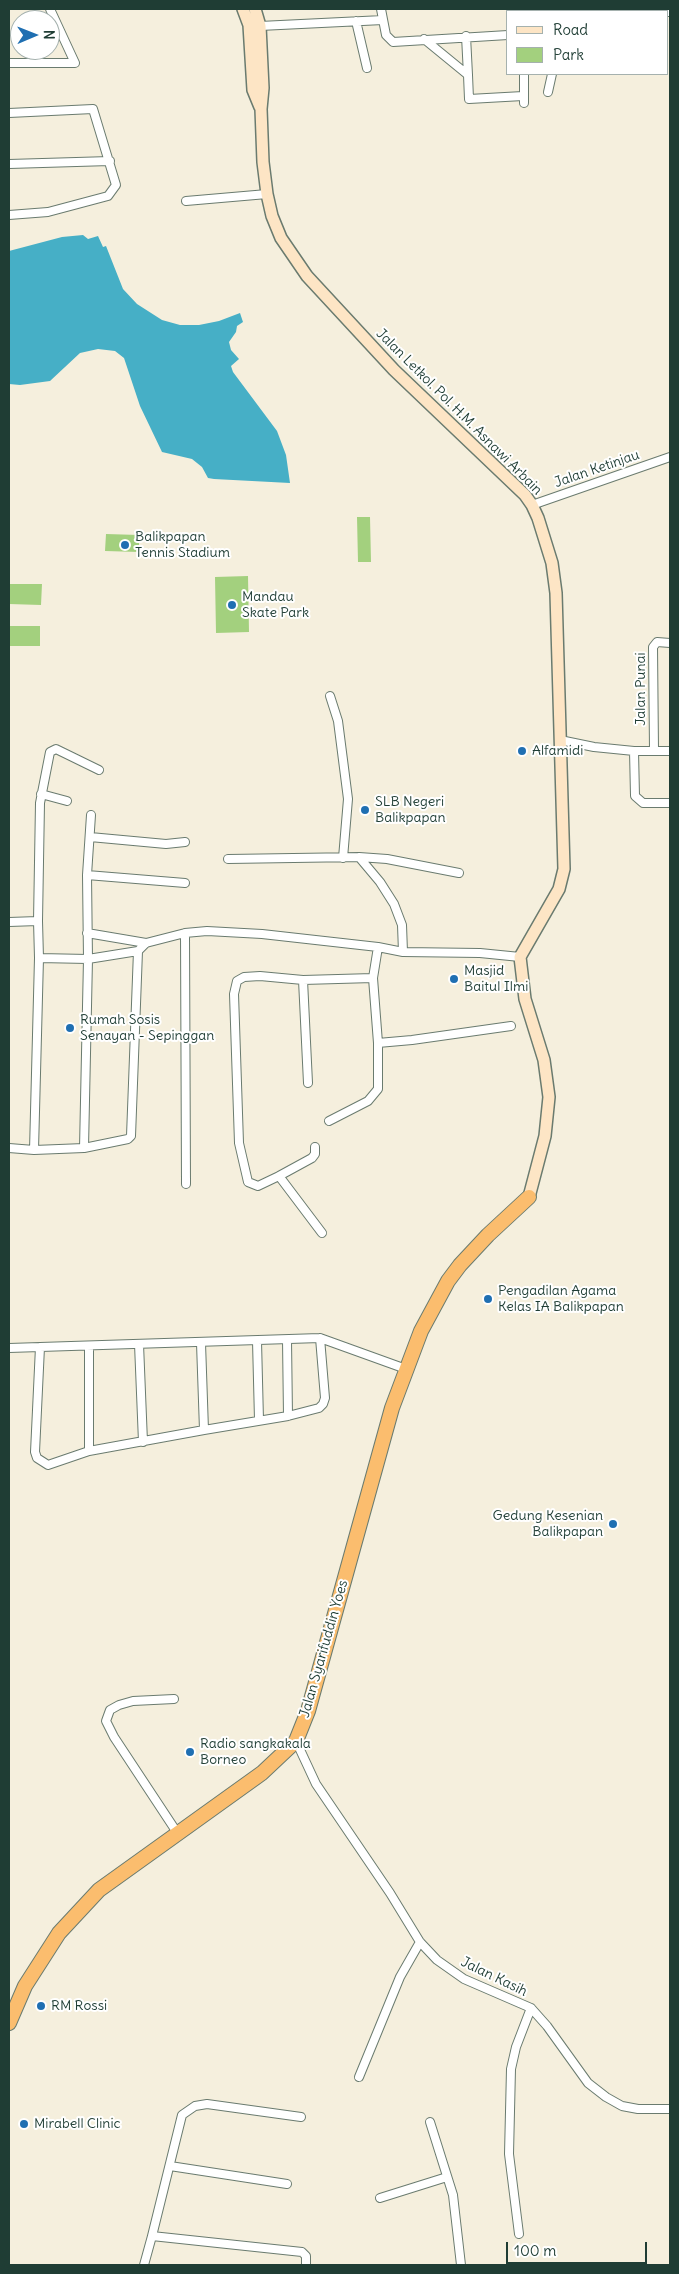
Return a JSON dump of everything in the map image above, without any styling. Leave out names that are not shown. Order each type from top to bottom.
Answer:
[{"type":"highway","name":"Jalan Syarifuddin Yoes","points":[[10,2018],[25,1986],[59,1933],[99,1890],[262,1773],[296,1741],[308,1711],[381,1443],[406,1370],[422,1331],[448,1281],[488,1235],[529,1197]]},
{"type":"street","points":[[9,63],[75,63],[50,9]]},
{"type":"street","name":"Jalan Letkol. Pol. H.M. Asnawi Arbain","points":[[244,9],[249,25],[254,90],[261,109]]},
{"type":"street","name":"Jalan Letkol. Pol. H.M. Asnawi Arbain","points":[[255,9],[260,26],[263,88],[261,109],[267,194],[281,238],[307,276],[394,370],[436,412],[502,472],[532,505],[545,538],[555,580],[564,869],[559,889],[520,957]]},
{"type":"street","points":[[380,9],[386,36],[393,42],[466,36],[507,35]]},
{"type":"street","points":[[260,26],[383,20]]},
{"type":"street","points":[[356,21],[367,68]]},
{"type":"street","points":[[466,36],[469,100],[524,100],[524,75]]},
{"type":"street","points":[[424,40],[468,75]]},
{"type":"street","points":[[548,92],[552,75]]},
{"type":"street","points":[[9,113],[93,108],[116,185],[108,196],[48,212],[9,215]]},
{"type":"street","points":[[9,164],[110,161]]},
{"type":"street","points":[[186,201],[267,194]]},
{"type":"street","name":"Jalan Ketinjau","points":[[532,505],[670,457]]},
{"type":"street","name":"Jalan Punai","points":[[654,750],[653,647],[657,642],[670,643]]},
{"type":"street","points":[[330,696],[338,721],[348,799],[343,858]]},
{"type":"street","points":[[560,740],[594,748],[670,751]]},
{"type":"street","points":[[34,1150],[40,958],[38,921],[41,794],[50,752],[53,750],[99,770]]},
{"type":"street","points":[[634,751],[635,796],[643,803],[670,803]]},
{"type":"street","points":[[41,794],[67,801]]},
{"type":"street","points":[[84,1148],[88,959],[87,874],[91,815]]},
{"type":"street","points":[[90,837],[166,844],[185,842]]},
{"type":"street","points":[[359,857],[380,882],[394,904],[402,925],[403,952]]},
{"type":"street","points":[[228,859],[359,857],[387,859],[459,873]]},
{"type":"street","points":[[87,874],[185,883]]},
{"type":"street","points":[[9,922],[38,921]]},
{"type":"street","points":[[88,933],[146,943],[185,933],[207,931],[262,934],[378,947],[403,952],[480,953],[520,957],[523,990],[544,1060],[549,1097],[545,1136],[529,1197]]},
{"type":"street","points":[[185,933],[186,1184]]},
{"type":"street","points":[[40,958],[88,959],[138,950],[146,943]]},
{"type":"street","points":[[329,1121],[368,1101],[378,1089],[378,1043],[373,978],[378,947]]},
{"type":"street","points":[[9,1148],[34,1150],[84,1148],[128,1139],[132,1135],[138,950]]},
{"type":"street","points":[[315,1147],[315,1154],[312,1158],[279,1176],[258,1186],[248,1182],[239,1143],[234,994],[237,981],[244,977],[303,980],[373,978]]},
{"type":"street","points":[[303,980],[308,1083]]},
{"type":"street","points":[[378,1043],[511,1026]]},
{"type":"street","points":[[279,1176],[322,1233]]},
{"type":"street","points":[[9,1348],[320,1338],[406,1370]]},
{"type":"street","points":[[40,1347],[35,1452],[37,1458],[48,1465],[89,1451],[288,1416],[319,1408],[325,1398],[320,1338]]},
{"type":"street","points":[[287,1340],[288,1416]]},
{"type":"street","points":[[257,1341],[259,1420]]},
{"type":"street","points":[[201,1342],[204,1430]]},
{"type":"street","points":[[139,1344],[144,1442]]},
{"type":"street","points":[[89,1346],[89,1451]]},
{"type":"street","points":[[174,1699],[133,1700],[110,1710],[106,1721],[114,1737],[178,1834]]},
{"type":"street","name":"Jalan Kasih","points":[[296,1741],[316,1784],[390,1893],[420,1942],[437,1960],[464,1979],[530,2008],[547,2026],[588,2083],[606,2097],[622,2106],[638,2109],[670,2108]]},
{"type":"street","points":[[359,2077],[400,1977],[420,1942]]},
{"type":"street","points":[[519,2234],[509,2154],[511,2069],[516,2047],[530,2008]]},
{"type":"street","points":[[144,2265],[182,2115],[195,2106],[207,2104],[301,2116]]},
{"type":"street","points":[[430,2122],[447,2177],[456,2215],[461,2265]]},
{"type":"street","points":[[170,2166],[287,2184]]},
{"type":"street","points":[[380,2198],[447,2177]]},
{"type":"street","points":[[152,2236],[302,2252],[306,2256],[306,2265]]},
{"type":"green space","points":[[357,517],[370,517],[371,562],[358,562]]},
{"type":"green space","points":[[106,534],[139,535],[139,552],[105,551]]},
{"type":"green space","name":"Mandau Skate Park","points":[[248,576],[249,632],[216,633],[215,577]]},
{"type":"green space","points":[[9,584],[42,584],[41,605],[9,604]]},
{"type":"green space","points":[[9,626],[40,626],[40,646],[9,646]]},
{"type":"water","points":[[83,235],[88,239],[98,236],[103,247],[106,246],[123,289],[137,304],[162,320],[180,325],[199,325],[219,321],[240,313],[243,322],[237,326],[236,332],[229,342],[231,350],[239,359],[231,366],[233,372],[277,431],[286,455],[290,483],[208,478],[202,467],[192,459],[162,452],[140,406],[124,358],[115,351],[98,349],[80,353],[50,381],[20,385],[9,384],[9,251],[62,237]]},
{"type":"place","name":"Balikpapan Tennis Stadium","points":[[125,545]]},
{"type":"place","name":"Mandau Skate Park","points":[[232,605]]},
{"type":"place","name":"Alfamidi","points":[[522,751]]},
{"type":"place","name":"SLB Negeri Balikpapan","points":[[365,810]]},
{"type":"place","name":"Masjid Baitul Ilmi","points":[[454,979]]},
{"type":"place","name":"Rumah Sosis Senayan - Sepinggan","points":[[70,1028]]},
{"type":"place","name":"Pengadilan Agama Kelas IA Balikpapan","points":[[488,1299]]},
{"type":"place","name":"Gedung Kesenian Balikpapan","points":[[613,1524]]},
{"type":"place","name":"Radio sangkakala Borneo","points":[[190,1752]]},
{"type":"place","name":"RM Rossi","points":[[41,2006]]},
{"type":"place","name":"Mirabell Clinic","points":[[24,2124]]}]
